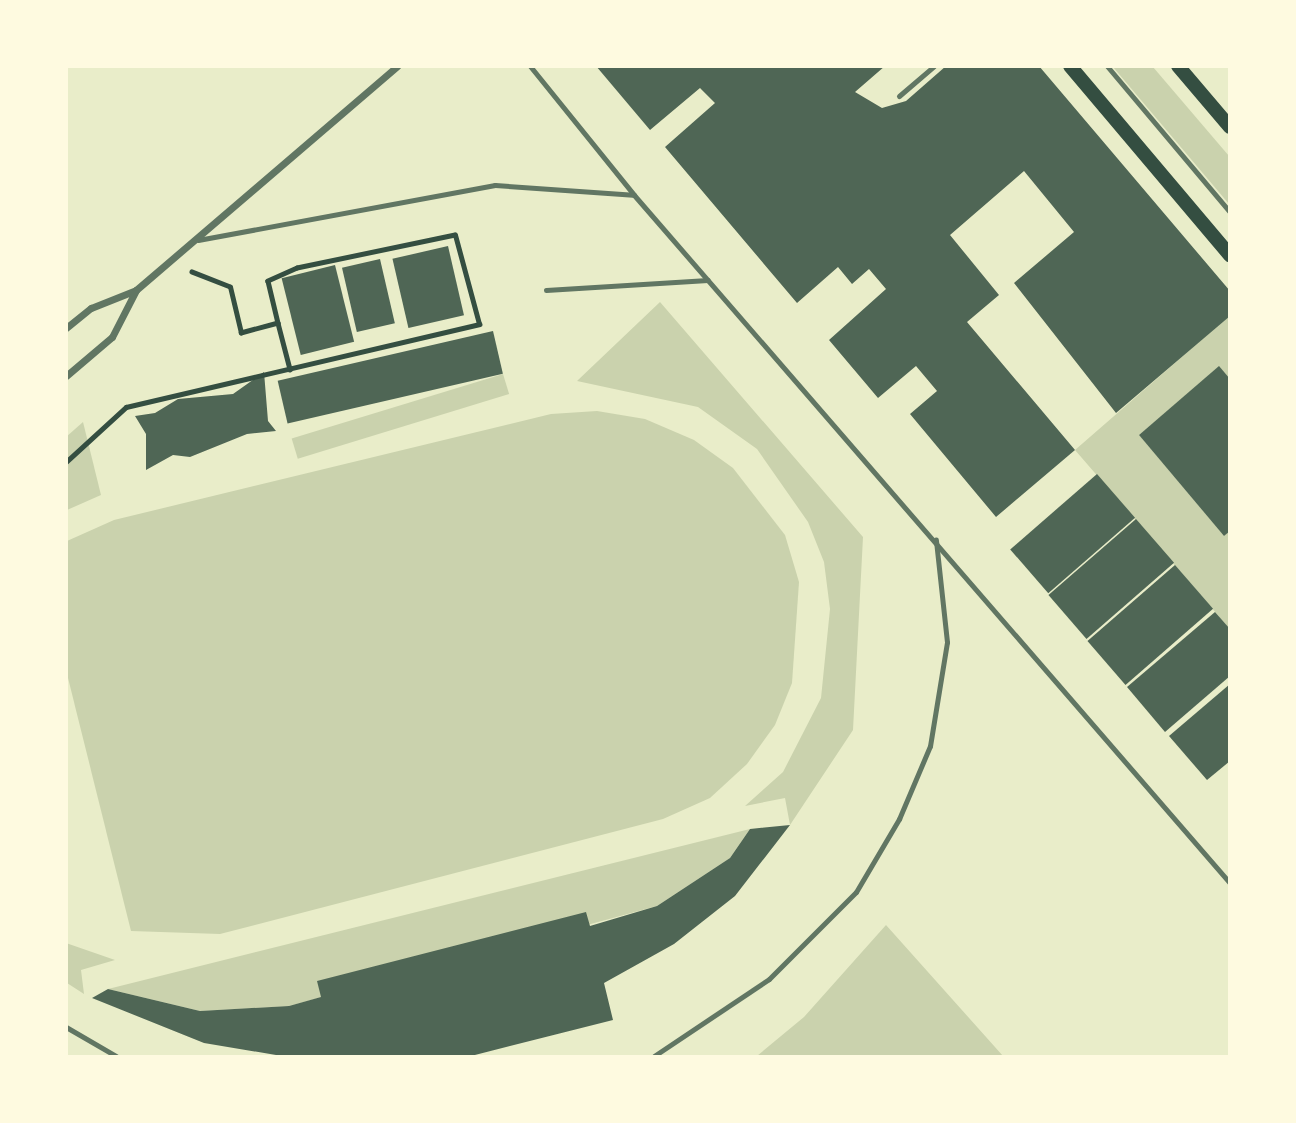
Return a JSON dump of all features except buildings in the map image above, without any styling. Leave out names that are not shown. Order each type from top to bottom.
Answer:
[{"type":"main road","points":[[1070,66],[1230,255]]},
{"type":"main road","points":[[1178,66],[1230,127]]},
{"type":"street","points":[[66,328],[91,308],[136,290],[198,240],[397,66]]},
{"type":"street","points":[[66,376],[112,337],[136,290]]},
{"type":"lane","points":[[530,66],[634,195],[936,540],[1230,883]]},
{"type":"lane","points":[[899,96],[934,66]]},
{"type":"lane","points":[[1107,66],[1230,212]]},
{"type":"lane","points":[[198,240],[495,185],[634,195]]},
{"type":"lane","points":[[546,290],[708,280]]},
{"type":"lane","points":[[654,1056],[769,979],[856,892],[899,818],[930,746],[947,642],[936,540]]},
{"type":"lane","points":[[66,1027],[116,1056]]},
{"type":"path","points":[[66,462],[126,407],[290,369],[479,324],[455,235],[297,268],[268,281],[290,369]]},
{"type":"path","points":[[169,262],[230,287],[240,333],[278,323]]},
{"type":"green space","points":[[1113,67],[1153,67],[1229,156],[1229,204]]},
{"type":"green space","points":[[660,302],[863,537],[853,730],[790,825],[785,798],[745,806],[783,772],[821,698],[830,609],[824,562],[808,522],[757,449],[698,407],[577,381]]},
{"type":"green space","points":[[1229,316],[1229,379],[1219,367],[1139,435],[1224,536],[1229,531],[1229,628],[1075,450]]},
{"type":"green space","points":[[503,374],[509,394],[298,459],[292,439]]},
{"type":"green space","points":[[597,411],[645,419],[694,440],[733,468],[785,535],[799,582],[792,683],[775,725],[747,764],[710,798],[663,819],[220,934],[131,931],[67,674],[67,541],[114,520],[551,414]]},
{"type":"green space","points":[[83,422],[101,495],[67,510],[66,437]]},
{"type":"green space","points":[[750,829],[730,858],[657,906],[289,1006],[200,1011],[108,989]]},
{"type":"green space","points":[[886,925],[1003,1056],[757,1056],[804,1017]]},
{"type":"green space","points":[[66,943],[115,960],[81,970],[84,994],[67,983]]}]
